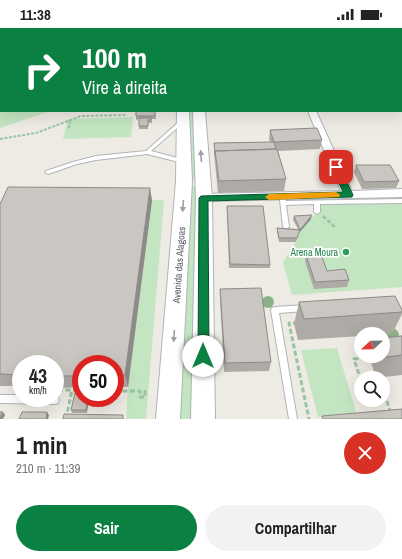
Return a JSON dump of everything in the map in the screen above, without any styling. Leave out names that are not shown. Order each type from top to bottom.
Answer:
[{"type":"main road","name":"Avenida das Alagoas","points":[[168,419],[184,162],[189,114]]},
{"type":"main road","points":[[189,114],[203,190],[203,419]]},
{"type":"main road","points":[[184,181],[203,190]]},
{"type":"street","points":[[312,112],[348,195]]},
{"type":"street","points":[[203,190],[283,200],[402,192]]},
{"type":"lane","points":[[147,152],[189,114]]},
{"type":"lane","points":[[48,172],[96,158],[147,152],[184,162]]},
{"type":"lane","points":[[286,227],[283,200],[317,203],[402,201]]},
{"type":"lane","points":[[317,203],[317,212]]},
{"type":"lane","points":[[293,419],[274,310],[314,308]]},
{"type":"lane","points":[[0,399],[12,399]]},
{"type":"path","points":[[0,139],[32,134],[81,116],[127,115]]},
{"type":"path","points":[[69,128],[70,120]]},
{"type":"path","points":[[317,212],[336,228]]},
{"type":"path","points":[[305,322],[290,324],[308,419]]},
{"type":"path","points":[[391,323],[397,337]]},
{"type":"path","points":[[392,342],[397,337],[402,337]]},
{"type":"path","points":[[64,390],[72,390],[66,419]]},
{"type":"path","points":[[124,391],[140,391],[140,397],[145,397],[145,391],[148,391]]},
{"type":"path","points":[[388,407],[393,419]]},
{"type":"green space","points":[[0,112],[47,112],[0,128]]},
{"type":"green space","points":[[187,112],[195,112],[199,177],[195,179],[187,176]]},
{"type":"green space","points":[[133,117],[131,137],[63,139],[68,119]]},
{"type":"green space","points":[[194,186],[201,187],[195,419],[175,419],[188,189]]},
{"type":"green space","name":"Arena Moura","points":[[402,197],[402,287],[292,295],[283,262],[296,242],[299,233],[317,212],[322,201]]},
{"type":"green space","points":[[152,200],[164,200],[146,419],[126,419],[128,387]]},
{"type":"green space","points":[[337,348],[357,415],[318,417],[301,350]]},
{"type":"building","points":[[136,112],[155,112],[155,116],[136,116]]},
{"type":"building","points":[[139,118],[151,118],[151,120],[148,120],[148,126],[139,126]]},
{"type":"building","points":[[317,128],[322,140],[274,142],[270,130]]},
{"type":"building","points":[[274,142],[276,149],[215,151],[215,154],[214,143]]},
{"type":"building","points":[[277,149],[286,179],[219,181],[215,151]]},
{"type":"building","points":[[356,165],[390,165],[399,181],[364,182]]},
{"type":"building","points":[[8,187],[150,188],[125,375],[124,355],[72,355],[72,376],[64,376],[64,355],[12,355],[12,375],[0,374],[0,204]]},
{"type":"building","points":[[227,206],[263,206],[270,265],[230,264]]},
{"type":"building","points":[[312,215],[300,230],[294,216]]},
{"type":"building","points":[[277,228],[300,230],[297,238],[279,238]]},
{"type":"building","points":[[321,254],[327,271],[345,269],[349,280],[315,282],[306,255]]},
{"type":"building","points":[[261,288],[271,362],[225,363],[220,289]]},
{"type":"building","points":[[395,296],[402,312],[304,319],[299,302]]},
{"type":"building","points":[[402,336],[402,355],[390,357],[390,337]]},
{"type":"building","points":[[72,406],[72,407],[86,407],[86,410],[71,410]]},
{"type":"building","points":[[402,409],[402,419],[323,419],[322,416]]},
{"type":"building","points":[[0,412],[3,412],[0,419]]},
{"type":"building","points":[[22,412],[47,412],[46,419],[19,419]]},
{"type":"building","points":[[64,414],[123,415],[123,419],[63,419]]},
{"type":"slow traffic","points":[[269,197],[336,195]]},
{"type":"place","name":"Arena Moura","points":[[346,252]]},
{"type":"route","points":[[203,356],[204,198],[348,195],[336,167]]}]
